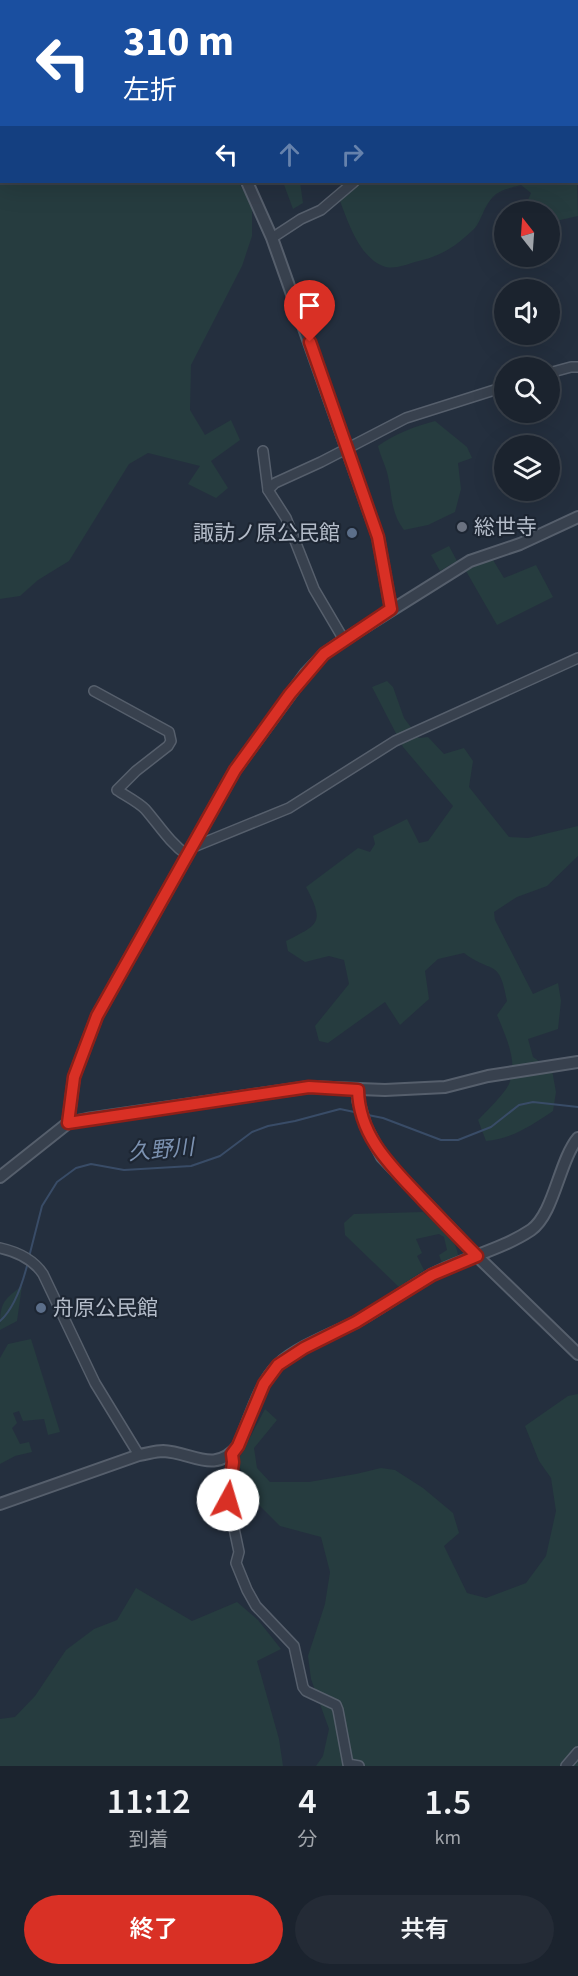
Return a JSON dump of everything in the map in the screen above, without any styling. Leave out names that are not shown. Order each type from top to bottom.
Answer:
[{"type":"street","points":[[247,183],[272,238],[378,537],[391,609]]},
{"type":"street","points":[[272,238],[301,219],[321,210],[353,183]]},
{"type":"street","points":[[560,370],[578,367]]},
{"type":"street","points":[[268,490],[275,483],[406,418],[494,390]]},
{"type":"street","points":[[263,451],[268,490],[286,518],[314,589],[344,640]]},
{"type":"street","points":[[68,1123],[74,1077],[97,1016],[189,851],[251,746],[306,673],[324,654],[344,640],[470,561],[520,544],[578,517]]},
{"type":"street","points":[[94,691],[169,732],[171,736],[168,746],[136,771],[117,790],[144,808],[177,848],[189,851],[289,808],[394,741],[578,658]]},
{"type":"street","points":[[0,1178],[68,1123],[309,1087],[358,1095],[445,1087],[488,1076],[578,1062]]},
{"type":"street","points":[[358,1095],[366,1127],[382,1156],[477,1256],[578,1354]]},
{"type":"street","points":[[0,1504],[139,1455],[163,1451],[208,1461],[220,1460],[232,1454],[238,1446],[264,1384],[278,1365],[304,1348],[356,1322],[432,1275],[531,1230],[540,1222],[564,1164],[578,1138]]},
{"type":"street","points":[[0,1248],[18,1253],[35,1263],[43,1274],[95,1383],[139,1455]]},
{"type":"street","points":[[232,1454],[228,1500],[239,1552],[236,1563],[243,1581],[256,1606],[294,1646],[306,1691],[336,1705],[348,1764],[359,1766]]},
{"type":"street","points":[[566,1766],[578,1752]]},
{"type":"green space","points":[[0,183],[239,183],[252,205],[252,236],[242,266],[191,365],[190,410],[205,435],[231,420],[240,440],[211,461],[228,488],[216,498],[188,484],[200,466],[148,453],[129,464],[69,561],[38,580],[20,596],[0,599]]},
{"type":"green space","points":[[283,183],[300,183],[303,203],[293,209]]},
{"type":"green space","points":[[356,183],[577,183],[578,216],[560,220],[560,201],[527,201],[531,193],[521,185],[513,187],[493,196],[475,227],[453,246],[440,254],[399,267],[383,266],[367,255],[350,227],[339,198]]},
{"type":"green space","points":[[435,421],[467,447],[472,458],[458,463],[461,489],[455,512],[428,525],[404,530],[396,516],[386,469],[378,446],[405,431]]},
{"type":"green space","points":[[449,546],[457,561],[440,571],[431,555]]},
{"type":"green space","points":[[493,560],[504,578],[536,565],[553,597],[497,625],[466,571]]},
{"type":"green space","points":[[387,681],[393,687],[404,718],[419,738],[428,737],[444,754],[464,748],[473,761],[469,787],[509,837],[528,838],[578,826],[578,856],[547,886],[517,897],[494,912],[495,920],[533,994],[558,983],[561,1001],[558,1029],[528,1039],[533,1057],[552,1070],[556,1092],[553,1111],[521,1130],[495,1140],[486,1141],[478,1120],[504,1092],[512,1076],[510,1049],[497,1015],[507,1001],[498,972],[464,953],[438,959],[425,971],[429,999],[400,1025],[385,1002],[328,1043],[319,1041],[315,1026],[349,984],[344,960],[329,956],[305,962],[288,951],[286,941],[312,926],[316,921],[316,908],[306,887],[358,848],[370,852],[375,844],[373,836],[407,819],[419,843],[428,841],[453,806],[403,747],[372,687]]},
{"type":"green space","points":[[423,1212],[454,1242],[458,1255],[442,1263],[439,1255],[447,1250],[444,1237],[439,1234],[416,1239],[422,1253],[417,1256],[424,1270],[399,1287],[345,1235],[344,1223],[354,1214]]},
{"type":"green space","points":[[22,1286],[17,1321],[0,1330],[3,1304]]},
{"type":"green space","points":[[31,1339],[60,1432],[48,1435],[44,1419],[23,1421],[19,1411],[13,1413],[17,1423],[12,1428],[20,1444],[29,1442],[32,1452],[15,1456],[0,1464],[0,1358],[8,1344]]},
{"type":"green space","points":[[578,1394],[578,1766],[316,1766],[323,1756],[329,1729],[311,1679],[308,1656],[325,1604],[330,1572],[321,1537],[280,1526],[259,1505],[237,1462],[265,1409],[277,1420],[254,1448],[257,1468],[270,1482],[309,1482],[381,1468],[395,1470],[423,1488],[453,1513],[459,1533],[444,1546],[467,1593],[486,1598],[526,1583],[546,1556],[556,1511],[551,1478],[539,1461],[525,1426],[568,1396]]},
{"type":"green space","points":[[136,1588],[192,1621],[237,1602],[258,1620],[281,1649],[257,1661],[279,1739],[283,1766],[0,1766],[0,1719],[15,1717],[35,1696],[66,1650],[94,1629],[117,1620]]},
{"type":"waterway","name":"久野川","points":[[368,1115],[383,1118],[441,1140],[458,1140],[491,1127],[519,1105],[533,1102],[578,1107]]},
{"type":"waterway","name":"久野川","points":[[29,1257],[42,1206],[57,1182],[76,1168],[91,1164],[124,1170],[191,1166],[220,1156],[252,1132],[268,1126],[340,1109],[359,1113]]},
{"type":"waterway","name":"久野川","points":[[0,1321],[14,1302],[28,1262]]},
{"type":"place","name":"総世寺","points":[[462,527]]},
{"type":"place","name":"諏訪ノ原公民館","points":[[352,533]]},
{"type":"place","name":"舟原公民館","points":[[41,1308]]},
{"type":"route","points":[[228,1500],[232,1454],[238,1446],[264,1384],[278,1365],[304,1348],[356,1322],[432,1275],[477,1256],[382,1156],[366,1127],[358,1100],[358,1090],[309,1087],[68,1123],[74,1077],[97,1016],[235,770],[306,673],[324,654],[391,609],[378,537],[310,342]]}]
